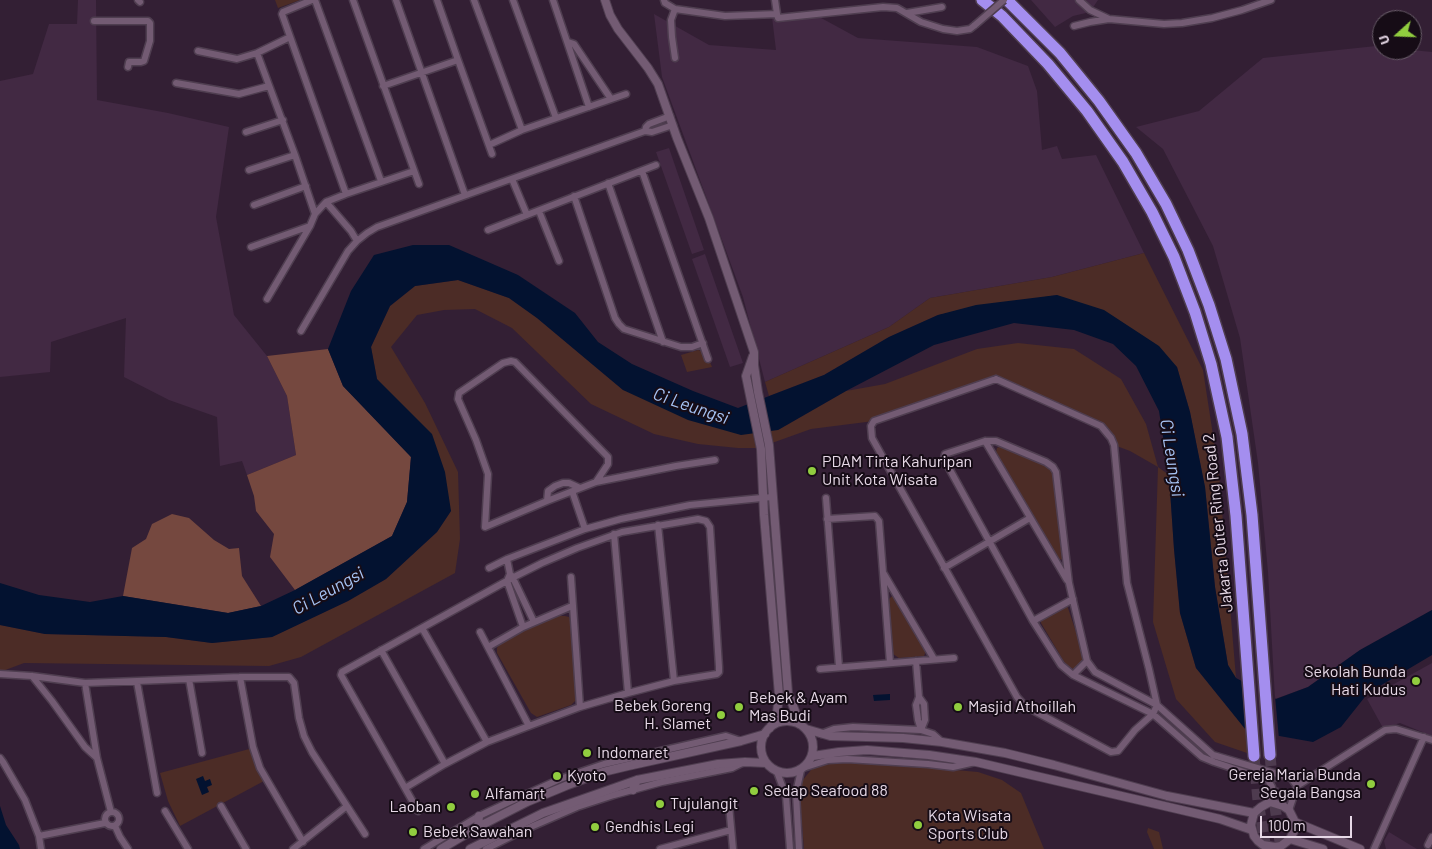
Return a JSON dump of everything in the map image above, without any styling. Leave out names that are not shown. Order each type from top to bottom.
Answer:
[{"type":"highway","name":"Jakarta Outer Ring Road 2","points":[[982,0],[1002,16],[1048,64],[1087,111],[1123,162],[1152,212],[1174,257],[1195,312],[1211,364],[1227,437],[1236,516],[1254,756]]},
{"type":"highway","name":"Jakarta Outer Ring Road 2","points":[[1005,0],[1060,53],[1099,101],[1136,153],[1166,204],[1188,250],[1209,305],[1226,360],[1242,434],[1252,515],[1270,755]]},
{"type":"street","points":[[346,194],[282,13],[314,0],[381,181]]},
{"type":"street","points":[[353,0],[419,184]]},
{"type":"street","points":[[396,0],[465,195]]},
{"type":"street","points":[[438,0],[492,154]]},
{"type":"street","points":[[474,0],[522,130]]},
{"type":"street","points":[[513,0],[556,118]]},
{"type":"street","points":[[553,0],[589,107]]},
{"type":"street","points":[[605,0],[610,15],[618,29],[658,84],[709,218],[754,352],[758,392],[770,445],[772,497],[788,693],[803,727],[811,735],[813,742],[812,756],[804,768],[796,793],[799,849]]},
{"type":"street","points":[[664,0],[665,3],[675,9],[725,16],[777,14]]},
{"type":"street","points":[[775,0],[778,18],[882,7],[897,8],[921,22],[957,31],[970,29],[1005,0]]},
{"type":"street","points":[[1079,0],[1090,10],[1109,19]]},
{"type":"street","points":[[1074,26],[1109,19],[1164,24],[1182,23],[1212,18],[1270,0]]},
{"type":"street","points":[[907,13],[942,7]]},
{"type":"street","points":[[674,58],[672,20],[675,9]]},
{"type":"street","points":[[94,21],[148,21],[150,23],[150,41],[144,61],[129,62],[128,67]]},
{"type":"street","points":[[198,51],[237,59],[257,53],[290,37]]},
{"type":"street","points":[[568,42],[574,44],[611,99]]},
{"type":"street","points":[[257,53],[283,120],[315,214]]},
{"type":"street","points":[[384,86],[458,60]]},
{"type":"street","points":[[176,83],[239,94],[269,86]]},
{"type":"street","points":[[489,145],[522,130],[626,94]]},
{"type":"street","points":[[645,131],[649,124],[670,116]]},
{"type":"street","points":[[246,132],[283,120]]},
{"type":"street","points":[[300,331],[348,251],[357,241],[377,227],[645,131],[652,132],[673,125]]},
{"type":"street","points":[[249,170],[295,155]]},
{"type":"street","points":[[488,230],[656,165]]},
{"type":"street","points":[[642,170],[708,359]]},
{"type":"street","points":[[267,299],[310,226],[315,214],[326,202],[381,181],[414,171]]},
{"type":"street","points":[[512,179],[527,215]]},
{"type":"street","points":[[608,183],[664,342]]},
{"type":"street","points":[[254,205],[306,186]]},
{"type":"street","points":[[574,196],[615,318],[624,329],[681,347],[692,347],[703,343]]},
{"type":"street","points":[[326,202],[357,241]]},
{"type":"street","points":[[540,210],[559,261]]},
{"type":"street","points":[[251,247],[310,226]]},
{"type":"street","points":[[754,352],[746,376],[761,449],[763,498],[779,694],[777,713],[762,741],[762,756],[766,763],[778,772],[785,774],[796,773],[804,768],[828,760],[847,759],[928,764],[953,768],[976,762]]},
{"type":"street","points":[[596,482],[608,464],[608,457],[514,362],[507,361],[459,393],[458,396],[488,474],[485,527],[596,482],[715,460]]},
{"type":"street","points":[[996,379],[1101,426],[1111,438],[1114,446],[1127,583],[1157,705],[1153,714],[1135,730],[1118,751],[1111,752],[1025,706],[1017,697],[944,568],[872,438],[870,426],[874,421],[996,379]]},
{"type":"street","points":[[1270,802],[1272,787],[1268,780],[1202,757],[1153,714],[1072,675],[1061,665],[1033,621],[944,459],[945,454],[985,442],[996,441],[1046,462],[1053,467],[1056,472],[1068,583],[1087,661],[1095,672],[1157,705],[1213,755],[1291,778],[1296,786]]},
{"type":"street","points":[[985,442],[1068,583]]},
{"type":"street","points":[[547,501],[548,491],[555,486],[569,483],[580,488]]},
{"type":"street","points":[[572,491],[585,529]]},
{"type":"street","points":[[489,568],[507,559],[585,529],[633,516],[690,505],[772,497]]},
{"type":"street","points":[[826,498],[839,667]]},
{"type":"street","points":[[828,519],[875,516],[879,521],[890,663]]},
{"type":"street","points":[[944,568],[1030,518]]},
{"type":"street","points":[[405,788],[487,742],[580,707],[628,692],[674,681],[714,675],[719,672],[710,527],[706,521],[698,519],[614,534],[542,563],[510,578],[342,672],[341,675],[418,811]]},
{"type":"street","points":[[658,525],[674,681]]},
{"type":"street","points":[[614,534],[628,692]]},
{"type":"street","points":[[507,559],[510,578],[524,627]]},
{"type":"street","points":[[883,571],[934,659]]},
{"type":"street","points":[[571,577],[580,707]]},
{"type":"street","points":[[510,578],[534,622]]},
{"type":"street","points":[[1033,621],[1073,599]]},
{"type":"street","points":[[488,646],[534,622],[572,606]]},
{"type":"street","points":[[422,628],[487,742]]},
{"type":"street","points":[[480,632],[529,726]]},
{"type":"street","points":[[381,650],[445,764]]},
{"type":"street","points":[[820,669],[954,658]]},
{"type":"street","points":[[916,661],[919,697],[916,705],[921,730]]},
{"type":"street","points":[[1072,675],[1087,661]]},
{"type":"street","points":[[0,674],[85,683],[240,677],[289,678],[294,683],[299,718],[304,736],[312,752],[365,834]]},
{"type":"street","points":[[32,676],[85,747],[98,758]]},
{"type":"street","points":[[240,677],[253,746],[260,768],[303,842]]},
{"type":"street","points":[[189,679],[202,752]]},
{"type":"street","points":[[137,682],[157,793]]},
{"type":"street","points":[[85,683],[98,758],[111,812]]},
{"type":"street","points":[[441,849],[478,827],[563,786],[603,772],[741,741],[767,731],[776,723],[784,721],[792,721],[803,727],[830,736],[883,737],[942,742],[1005,753],[1167,796],[1254,814]]},
{"type":"street","points":[[822,734],[834,729],[853,727],[921,730],[933,734],[942,742]]},
{"type":"street","points":[[1289,810],[1296,786],[1385,730],[1396,729],[1432,740]]},
{"type":"street","points":[[424,849],[480,816],[560,779],[604,764],[726,736],[741,741]]},
{"type":"street","points":[[1374,849],[1424,737]]},
{"type":"street","points":[[812,756],[867,750],[929,755],[976,762],[1220,819],[1252,830]]},
{"type":"street","points":[[0,758],[25,800],[39,836],[40,849]]},
{"type":"street","points":[[618,760],[628,766]]},
{"type":"street","points":[[473,848],[486,849],[526,829],[577,808],[633,790],[662,782],[732,768],[745,762]]},
{"type":"street","points":[[473,848],[543,813],[637,780],[718,764],[766,763]]},
{"type":"street","points":[[778,772],[786,796],[790,849]]},
{"type":"street","points":[[633,790],[637,780]]},
{"type":"street","points":[[1270,802],[1289,810],[1294,822],[1294,831],[1290,839],[1281,846],[1268,847],[1258,841],[1252,830],[1251,825],[1254,814],[1270,802]]},
{"type":"street","points":[[729,805],[733,849]]},
{"type":"street","points":[[221,806],[246,849]]},
{"type":"street","points":[[294,849],[347,806]]},
{"type":"street","points":[[165,811],[188,849]]},
{"type":"street","points":[[105,823],[104,818],[111,812]]},
{"type":"street","points":[[39,836],[105,823],[109,826],[114,826],[118,823],[119,818],[116,813],[111,812]]},
{"type":"street","points":[[478,827],[480,816]]},
{"type":"street","points":[[1294,822],[1360,849]]},
{"type":"street","points":[[114,826],[128,849]]},
{"type":"street","points":[[660,849],[686,845],[731,830]]},
{"type":"street","points":[[1428,845],[1432,837]]},
{"type":"street","points":[[120,838],[120,849]]},
{"type":"street","points":[[1290,839],[1323,849]]},
{"type":"shaded area","points":[[78,0],[96,0],[97,100],[229,127],[216,217],[234,315],[267,356],[287,396],[296,455],[247,475],[242,461],[220,466],[217,417],[169,400],[124,377],[126,318],[51,342],[50,372],[0,377],[0,81],[33,74],[49,24],[77,24]]},
{"type":"shaded area","points":[[275,0],[300,0],[278,8]]},
{"type":"shaded area","points":[[1031,0],[1098,0],[1090,12],[1073,16],[1055,27]]},
{"type":"shaded area","points":[[812,13],[858,38],[977,47],[1028,66],[1037,91],[1042,150],[1057,146],[1062,159],[1096,155],[1144,253],[1052,277],[930,298],[889,327],[765,382],[743,297],[662,77],[654,14],[709,45],[776,50],[772,17]]},
{"type":"shaded area","points":[[1372,46],[1372,60],[1422,60],[1422,51],[1432,52],[1432,610],[1360,650],[1308,687],[1275,699],[1268,572],[1258,463],[1240,338],[1213,246],[1163,149],[1136,127],[1199,111],[1263,58]]},
{"type":"shaded area","points":[[669,148],[704,250],[692,254],[656,152]]},
{"type":"shaded area","points":[[1144,253],[1203,370],[1219,474],[1236,678],[1228,665],[1215,587],[1205,487],[1190,412],[1177,367],[1057,295],[938,315],[889,337],[824,375],[769,396],[765,382],[889,327],[930,298],[1052,277]]},
{"type":"shaded area","points":[[705,254],[743,363],[730,367],[692,259]]},
{"type":"shaded area","points":[[458,280],[509,298],[537,318],[623,390],[778,430],[846,391],[885,384],[977,349],[1018,343],[1074,349],[1121,379],[1146,424],[1158,467],[1130,451],[1114,445],[1101,426],[996,379],[874,421],[811,429],[758,448],[698,444],[654,434],[591,404],[512,328],[475,309],[444,310],[417,315],[391,347],[425,403],[458,472],[460,539],[455,573],[301,657],[269,666],[24,663],[0,672],[0,625],[45,634],[166,637],[212,643],[272,637],[348,601],[386,579],[437,532],[451,511],[377,379],[371,347],[390,306],[415,286]]},
{"type":"shaded area","points":[[328,349],[343,386],[411,457],[407,502],[392,536],[295,590],[270,557],[274,534],[256,511],[254,496],[247,475],[296,455],[287,396],[267,356]]},
{"type":"shaded area","points":[[698,350],[707,355],[712,367],[687,372],[681,355]]},
{"type":"shaded area","points":[[1001,446],[1051,467],[1064,559],[1058,560],[1056,557],[996,452],[997,448]]},
{"type":"shaded area","points":[[1158,467],[1169,475],[1180,613],[1196,668],[1246,730],[1247,753],[1215,742],[1176,699],[1153,622]]},
{"type":"shaded area","points":[[172,514],[189,518],[214,540],[229,549],[239,548],[242,576],[261,606],[228,613],[123,596],[132,548],[146,539],[152,524]]},
{"type":"shaded area","points":[[892,596],[926,651],[924,656],[899,658],[893,654],[889,599]]},
{"type":"shaded area","points":[[1067,605],[1087,665],[1079,672],[1066,665],[1041,623],[1041,619]]},
{"type":"shaded area","points":[[558,616],[569,617],[572,624],[577,699],[571,705],[537,717],[531,713],[497,653],[497,648],[500,643]]},
{"type":"shaded area","name":"Sekolah Bunda Hati Kudus","points":[[1432,663],[1432,736],[1400,723],[1383,728],[1367,699]]},
{"type":"shaded area","points":[[253,748],[264,781],[180,826],[168,801],[160,773]]},
{"type":"shaded area","name":"Kota Wisata Sports Club","points":[[855,761],[978,772],[1002,780],[1021,793],[1044,849],[804,849],[800,800],[802,781],[811,770],[821,765]]},
{"type":"shaded area","points":[[1148,828],[1159,832],[1163,849],[1154,849],[1147,832]]},
{"type":"shaded area","points":[[1389,832],[1417,849],[1386,849],[1384,841]]},
{"type":"water","name":"Ci Leungsi","points":[[413,245],[449,245],[518,275],[575,313],[598,342],[632,364],[693,391],[738,408],[824,375],[889,337],[938,315],[976,305],[1057,295],[1104,310],[1159,346],[1177,367],[1190,412],[1205,487],[1215,587],[1228,665],[1236,678],[1276,699],[1308,687],[1360,650],[1432,610],[1432,655],[1368,693],[1341,727],[1313,742],[1246,730],[1196,668],[1180,613],[1169,475],[1159,411],[1136,366],[1113,344],[1074,330],[1014,323],[934,345],[846,391],[778,430],[741,435],[688,420],[623,390],[537,318],[509,298],[458,280],[415,286],[390,306],[371,347],[377,379],[432,434],[445,472],[451,511],[437,532],[386,579],[348,601],[272,637],[212,643],[166,637],[45,634],[0,625],[0,583],[39,595],[90,602],[123,596],[228,613],[261,606],[295,590],[392,536],[407,502],[411,457],[343,386],[328,349],[351,291],[374,255]]},
{"type":"water","points":[[890,694],[890,700],[874,701],[873,695]]},
{"type":"water","points":[[203,776],[205,781],[210,779],[212,785],[207,787],[209,792],[202,795],[196,779]]},
{"type":"water","points":[[0,806],[6,825],[20,849],[0,849]]},
{"type":"pier","points":[[1241,678],[1275,696],[1279,739],[1246,733]]},
{"type":"tunnel","points":[[1270,755],[1281,849]]},
{"type":"tunnel","points":[[1254,756],[1258,801],[1266,849]]},
{"type":"place","name":"PDAM Tirta Kahuripan Unit Kota Wisata","points":[[812,471]]},
{"type":"place","name":"Sekolah Bunda Hati Kudus","points":[[1416,681]]},
{"type":"place","name":"Bebek & Ayam Mas Budi","points":[[739,707]]},
{"type":"place","name":"Masjid Athoillah","points":[[958,707]]},
{"type":"place","name":"Bebek Goreng H. Slamet","points":[[721,715]]},
{"type":"place","name":"Indomaret","points":[[587,753]]},
{"type":"place","name":"Kyoto","points":[[557,776]]},
{"type":"place","name":"Gereja Maria Bunda Segala Bangsa","points":[[1371,784]]},
{"type":"place","name":"Sedap Seafood 88","points":[[754,791]]},
{"type":"place","name":"Alfamart","points":[[475,794]]},
{"type":"place","name":"Tujulangit","points":[[660,804]]},
{"type":"place","name":"Laoban","points":[[451,807]]},
{"type":"place","name":"Kota Wisata Sports Club","points":[[918,825]]},
{"type":"place","name":"Gendhis Legi","points":[[595,827]]},
{"type":"place","name":"Bebek Sawahan","points":[[413,832]]}]
